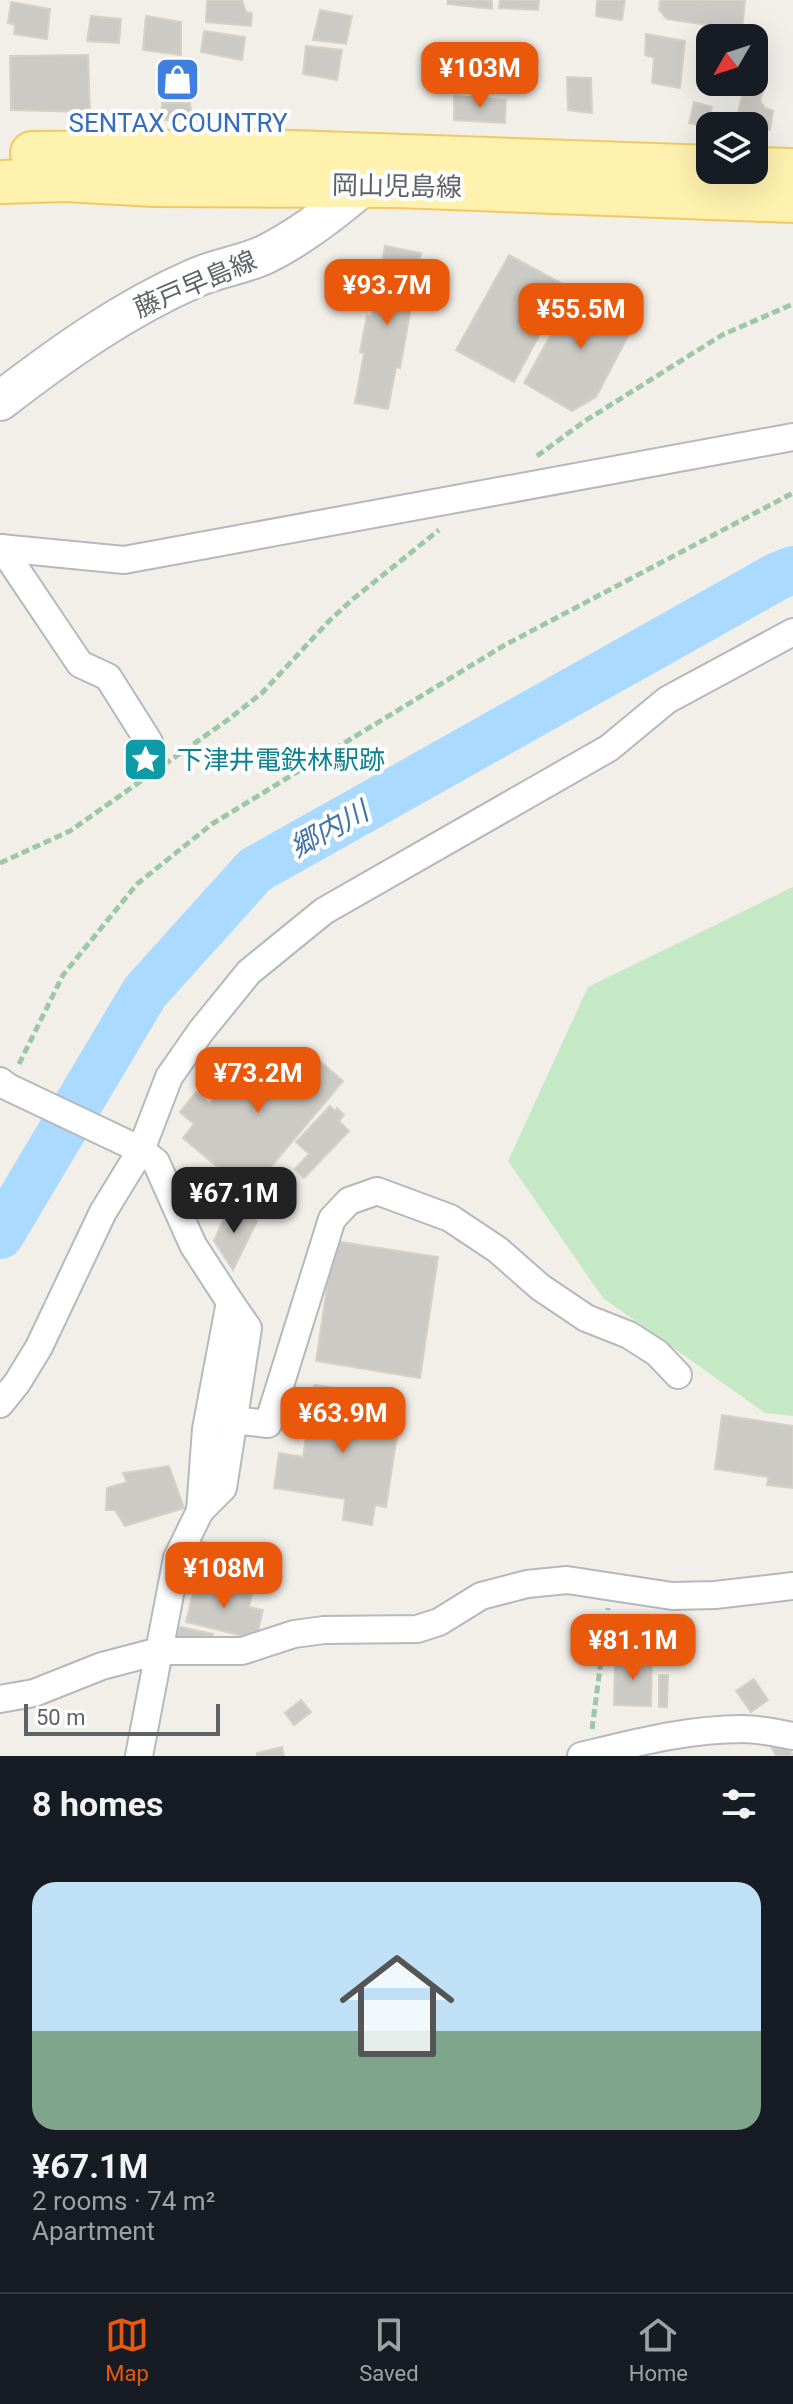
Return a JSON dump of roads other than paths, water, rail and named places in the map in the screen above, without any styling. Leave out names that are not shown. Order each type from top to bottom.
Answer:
[{"type":"main road","name":"岡山児島線","points":[[0,153],[232,151],[364,169],[793,201]]},
{"type":"main road","name":"岡山児島線","points":[[0,182],[66,180],[155,185],[364,169],[696,167]]},
{"type":"main road","name":"藤戸早島線","points":[[0,401],[79,342],[136,308],[197,277],[263,255],[315,225],[364,169]]},
{"type":"main road","points":[[768,169],[793,170]]},
{"type":"street","points":[[1,548],[124,560],[793,437]]},
{"type":"street","points":[[1,548],[80,664],[108,677],[149,742]]},
{"type":"street","points":[[0,1404],[39,1347],[169,1077],[201,1031],[249,972],[324,911],[609,748],[667,700],[793,632]]},
{"type":"street","points":[[4,1084],[136,1148],[156,1162],[193,1245],[248,1328],[223,1488],[200,1511],[177,1558],[139,1756]]},
{"type":"street","points":[[233,1420],[268,1424],[332,1219],[349,1201],[377,1191],[450,1218],[498,1250],[540,1287],[586,1318],[629,1335],[657,1353],[678,1375]]},
{"type":"street","points":[[200,1511],[206,1429],[230,1302]]},
{"type":"street","points":[[0,1699],[34,1693],[102,1666],[159,1651],[242,1651],[294,1634],[324,1630],[417,1629],[439,1622],[481,1596],[527,1584],[567,1580],[672,1596],[715,1595],[793,1586]]},
{"type":"street","points":[[585,1755],[665,1735],[703,1730],[747,1729],[793,1736]]},
{"type":"waterway","name":"郷内川","points":[[0,1235],[145,992],[255,870],[793,570]]},
{"type":"place","name":"SENTAX COUNTRY","points":[[178,80]]},
{"type":"place","name":"下津井電鉄林駅跡","points":[[146,760]]}]
